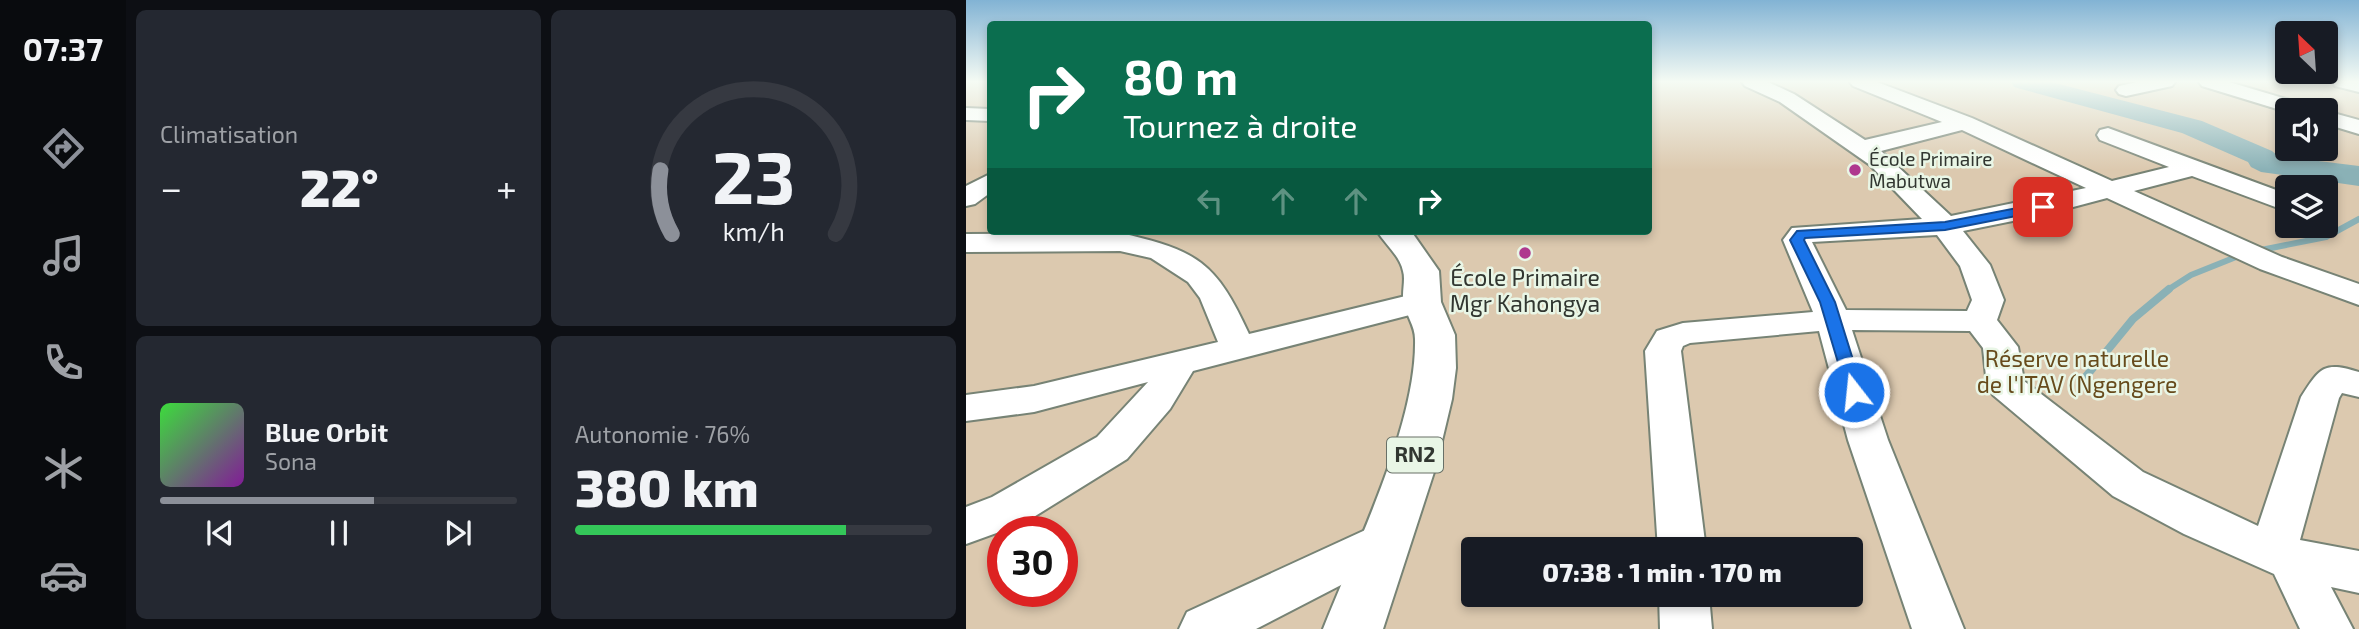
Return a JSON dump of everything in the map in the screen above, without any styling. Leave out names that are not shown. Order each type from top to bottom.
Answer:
[{"type":"highway","name":"RN2","points":[[1353,629],[1412,466],[1434,378],[1435,335],[1422,302],[1422,271],[1397,235]]},
{"type":"street","points":[[1807,111],[1863,148],[1945,226],[1975,265],[1984,289],[1988,300],[1980,321]]},
{"type":"street","points":[[1934,111],[2271,263],[2359,295]]},
{"type":"street","points":[[966,114],[987,115]]},
{"type":"street","points":[[2338,121],[2359,127]]},
{"type":"street","points":[[1863,148],[1964,123]]},
{"type":"street","points":[[2108,135],[2275,199]]},
{"type":"street","points":[[1938,629],[1868,440],[1834,320],[1797,240],[1801,234],[1945,226],[2043,207],[2192,168]]},
{"type":"street","points":[[966,243],[1120,242],[1161,251],[1199,275],[1216,298],[1238,348]]},
{"type":"street","points":[[966,408],[1034,399],[1422,302]]},
{"type":"street","points":[[1681,537],[1663,351],[1670,339],[1683,333],[1834,320],[1980,321]]},
{"type":"street","points":[[1980,321],[2000,347],[2006,386],[2118,476],[2200,521],[2281,556],[2359,572]]},
{"type":"street","points":[[966,526],[1008,510],[1112,448],[1156,400],[1180,363]]},
{"type":"street","points":[[2327,629],[2281,556],[2320,397],[2334,376],[2359,386]]},
{"type":"street","points":[[1205,629],[1385,540]]},
{"type":"street","points":[[1685,607],[1686,629]]},
{"type":"green space","name":"Réserve naturelle de l'ITAV (Ngengere","points":[[966,111],[987,111],[987,235],[1652,235],[1652,111],[2275,111],[2275,161],[2338,161],[2338,111],[2359,111],[2359,629],[966,629]]},
{"type":"waterway","points":[[2133,111],[2192,127],[2261,157],[2262,161],[2272,165],[2359,176]]},
{"type":"waterway","points":[[2256,251],[2326,237],[2359,219]]},
{"type":"waterway","points":[[2169,289],[2191,275],[2241,255]]},
{"type":"waterway","points":[[2083,380],[2133,319],[2169,289]]},
{"type":"place","name":"École Primaire Mabutwa","points":[[1855,170]]},
{"type":"place","name":"École Primaire Mgr Kahongya","points":[[1525,253]]},
{"type":"route","points":[[1854,392],[1834,320],[1797,240],[1801,234],[1945,226],[2043,207]]}]
